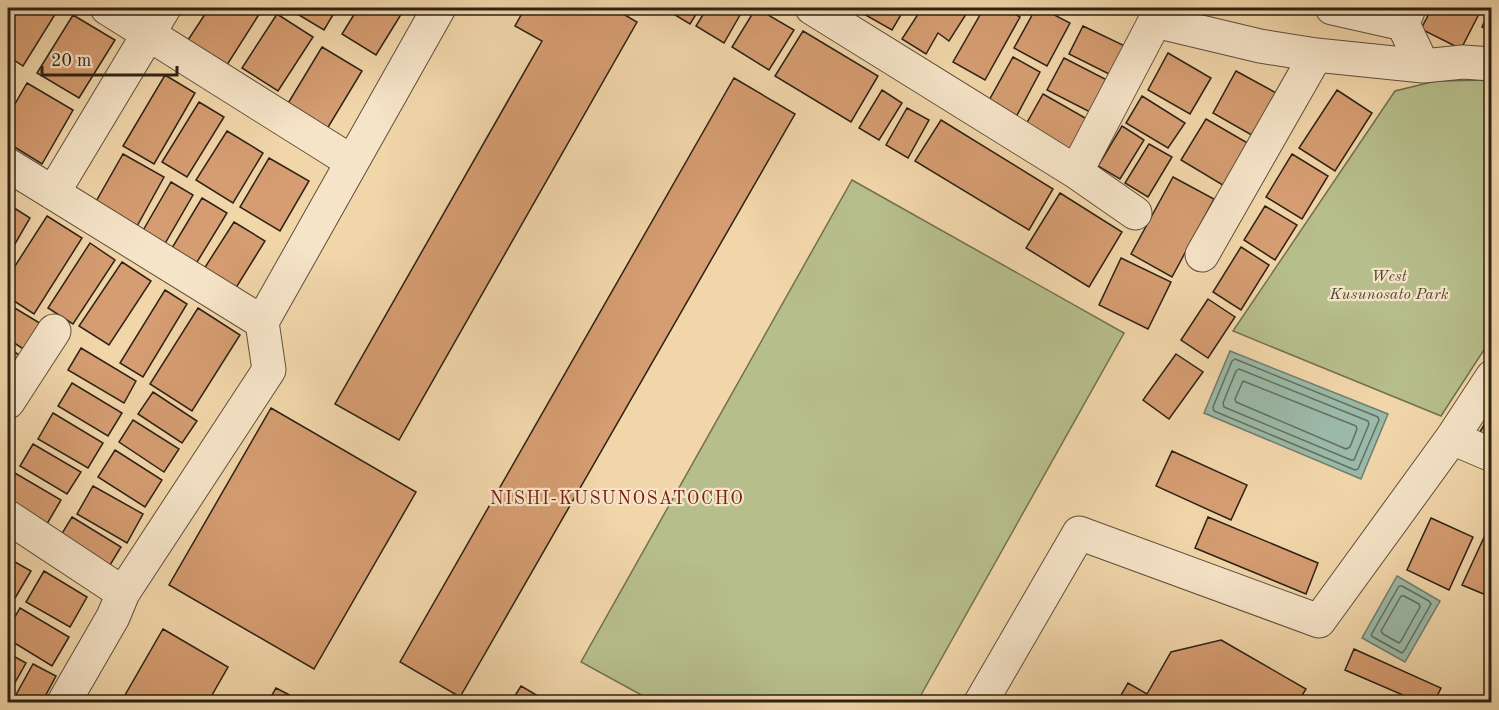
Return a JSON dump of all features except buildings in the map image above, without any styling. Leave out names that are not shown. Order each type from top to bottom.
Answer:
[{"type":"street","points":[[107,8],[156,20],[352,162]]},
{"type":"street","points":[[64,702],[113,618],[123,593],[269,370],[262,322],[439,8]]},
{"type":"street","points":[[812,8],[1076,172],[1135,213]]},
{"type":"street","points":[[1332,8],[1406,16],[1424,66]]},
{"type":"street","points":[[53,193],[156,20]]},
{"type":"street","points":[[1076,172],[1155,21],[1260,46],[1316,55],[1424,66],[1463,62],[1491,64]]},
{"type":"street","points":[[1202,255],[1316,55]]},
{"type":"street","points":[[8,165],[262,322]]},
{"type":"street","points":[[8,402],[54,331]]},
{"type":"street","points":[[981,702],[1079,534],[1319,621],[1452,438],[1491,377]]},
{"type":"street","points":[[1452,438],[1491,455]]},
{"type":"street","points":[[8,517],[123,593]]},
{"type":"green space","name":"West Kusunosato Park","points":[[1491,80],[1491,339],[1441,416],[1233,331],[1395,91],[1436,81]]},
{"type":"green space","points":[[852,180],[1124,333],[917,702],[654,702],[581,662]]},
{"type":"water","points":[[1230,351],[1388,414],[1361,479],[1204,413]]},
{"type":"water","points":[[1397,576],[1440,601],[1405,662],[1362,638]]},
{"type":"district","name":"NISHI-KUSUNOSATOCHO","points":[[617,498]]}]
